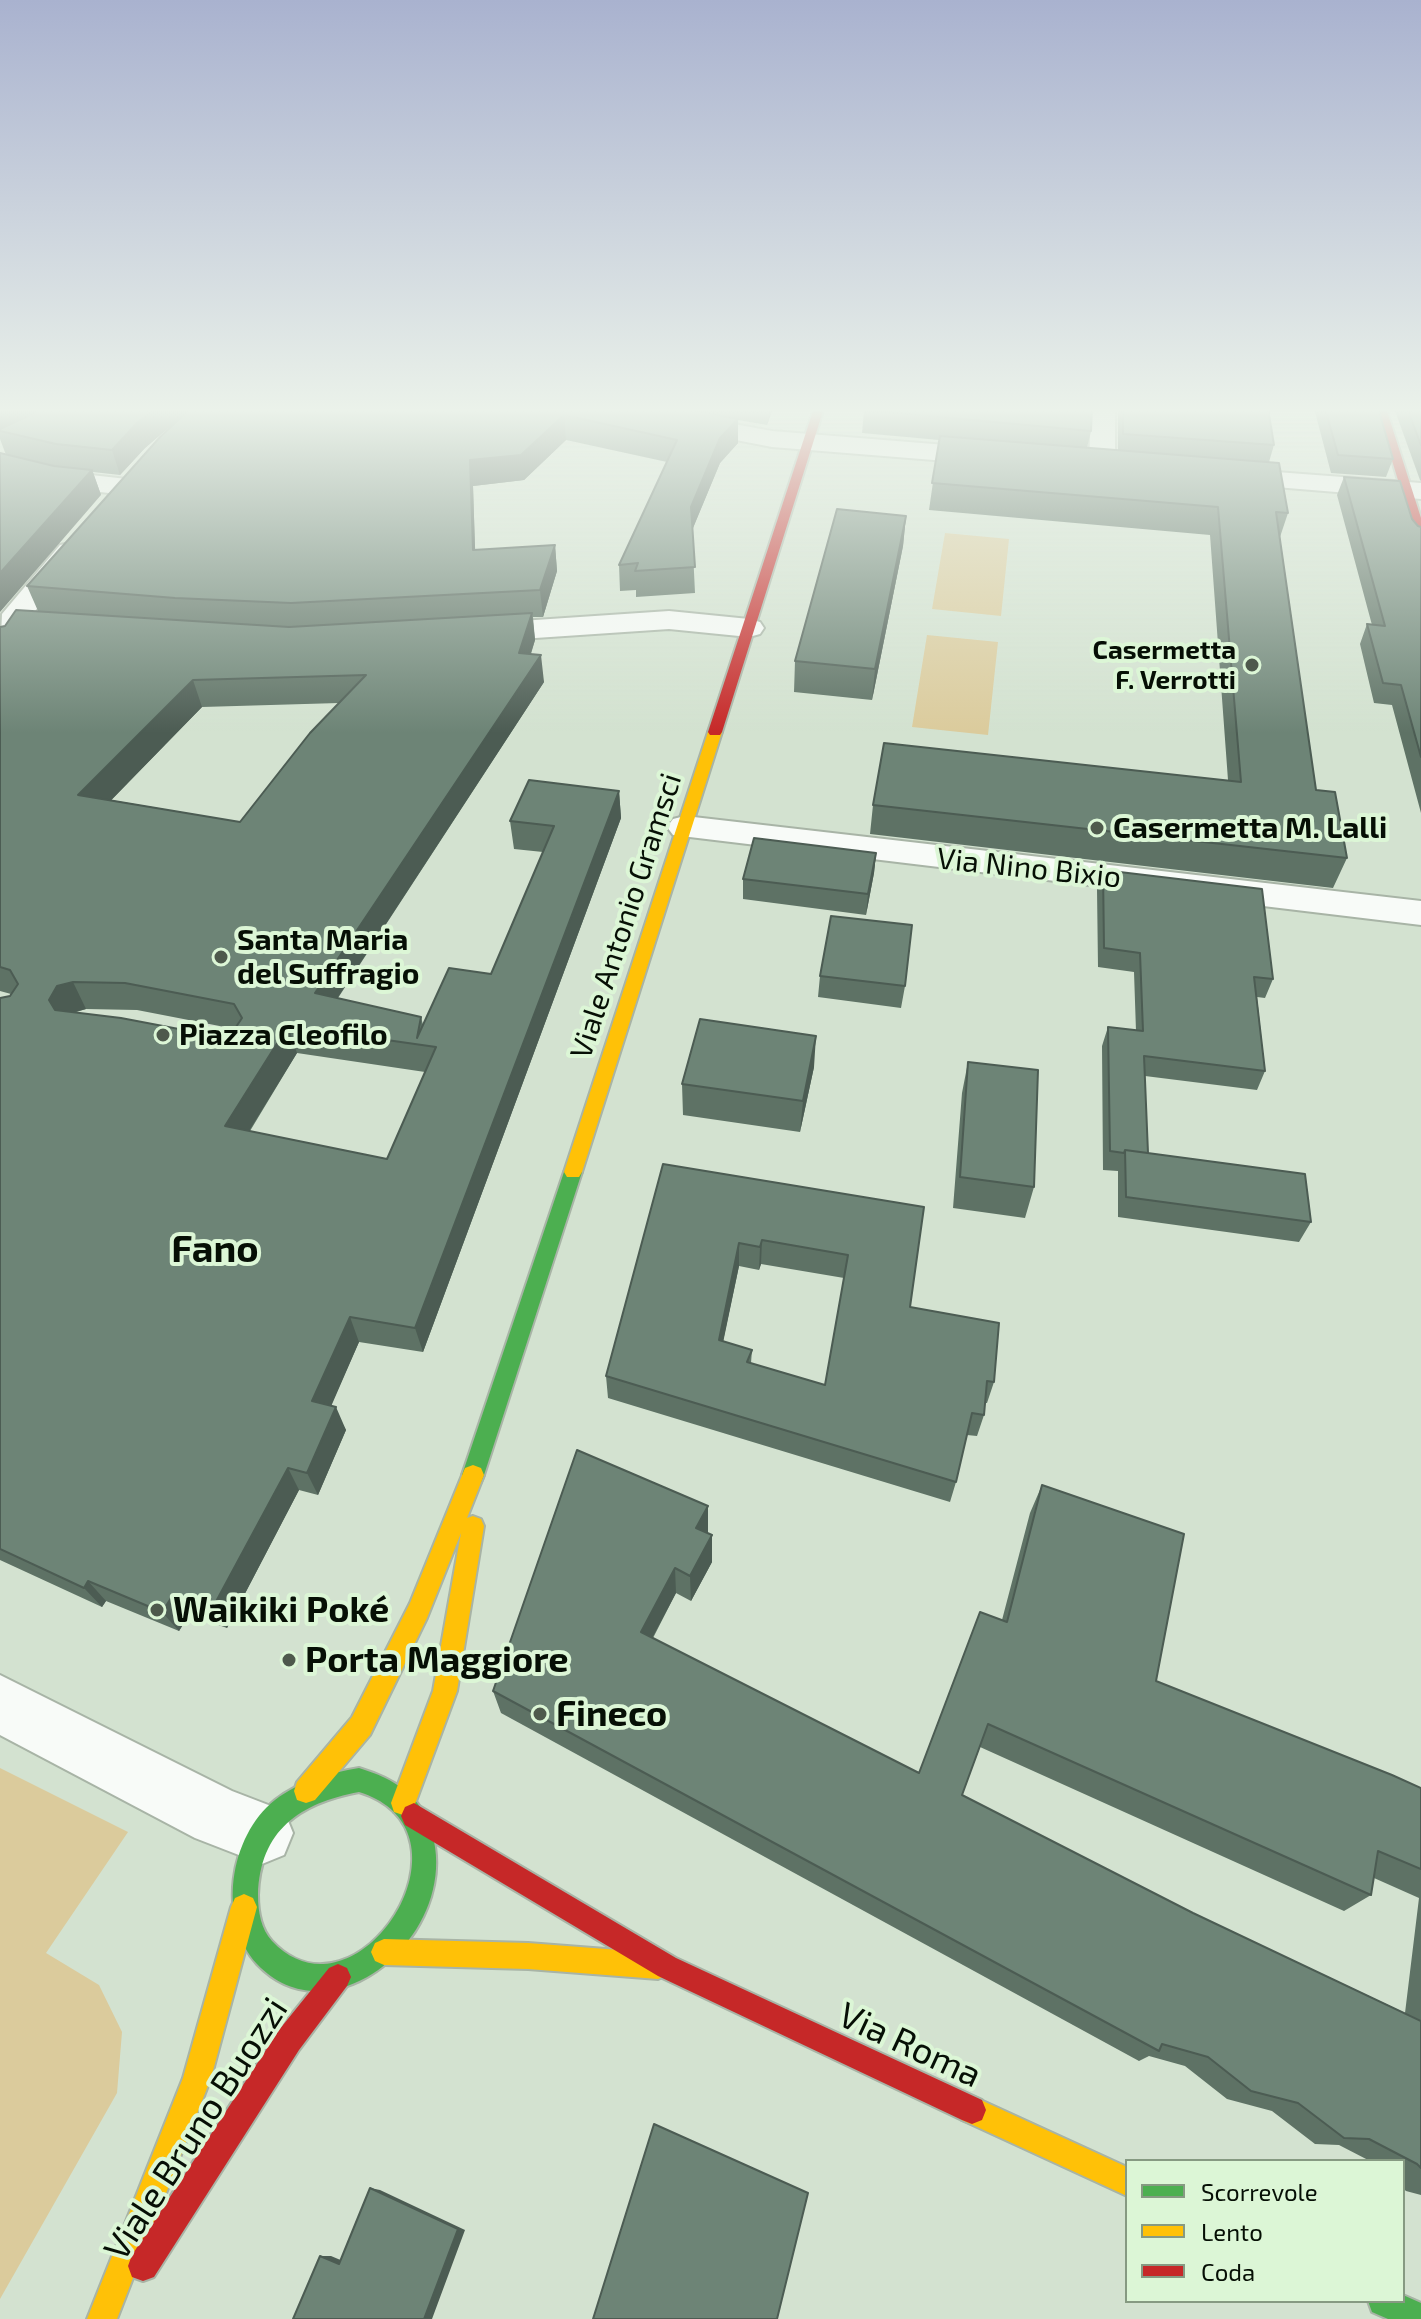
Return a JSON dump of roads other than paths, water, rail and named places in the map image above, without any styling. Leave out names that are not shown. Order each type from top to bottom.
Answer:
[{"type":"main road","name":"Viale Antonio Gramsci","points":[[306,1791],[361,1726],[383,1684],[419,1610],[487,1440],[784,516]]},
{"type":"main road","points":[[1417,516],[1421,536]]},
{"type":"main road","name":"Viale Antonio Gramsci","points":[[409,1809],[445,1691],[487,1440]]},
{"type":"main road","points":[[359,1780],[383,1787],[409,1809],[423,1841],[425,1869],[420,1899],[405,1927],[384,1952],[363,1967],[338,1977],[312,1979],[287,1975],[267,1958],[251,1935],[244,1907],[244,1882],[250,1857],[262,1833],[281,1809],[306,1791],[332,1781],[359,1780]]},
{"type":"main road","name":"Via Roma","points":[[409,1809],[667,1967],[1125,2181]]},
{"type":"main road","name":"Viale Bruno Buozzi","points":[[102,2319],[197,2078],[244,1907]]},
{"type":"main road","name":"Via Roma","points":[[384,1952],[528,1956],[667,1967]]},
{"type":"main road","name":"Viale Bruno Buozzi","points":[[110,2319],[289,2040],[338,1977]]},
{"type":"main road","points":[[1387,2303],[1421,2319]]},
{"type":"street","points":[[6,634],[17,614],[103,516]]},
{"type":"street","points":[[452,634],[669,620],[749,628]]},
{"type":"street","points":[[6,634],[45,625]]},
{"type":"street","name":"Via Nino Bixio","points":[[685,827],[1421,913]]},
{"type":"street","points":[[0,1704],[217,1816],[262,1833]]},
{"type":"place","name":"Casermetta F. Verrotti","points":[[1252,665]]},
{"type":"place","name":"Casermetta M. Lalli","points":[[1097,828]]},
{"type":"place","name":"Santa Maria del Suffragio","points":[[221,957]]},
{"type":"place","name":"Piazza Cleofilo","points":[[163,1035]]},
{"type":"place","name":"Waikiki Poké","points":[[157,1610]]},
{"type":"place","name":"Porta Maggiore","points":[[289,1660]]},
{"type":"place","name":"Fineco","points":[[540,1714]]},
{"type":"district","name":"Fano","points":[[215,1249]]}]
